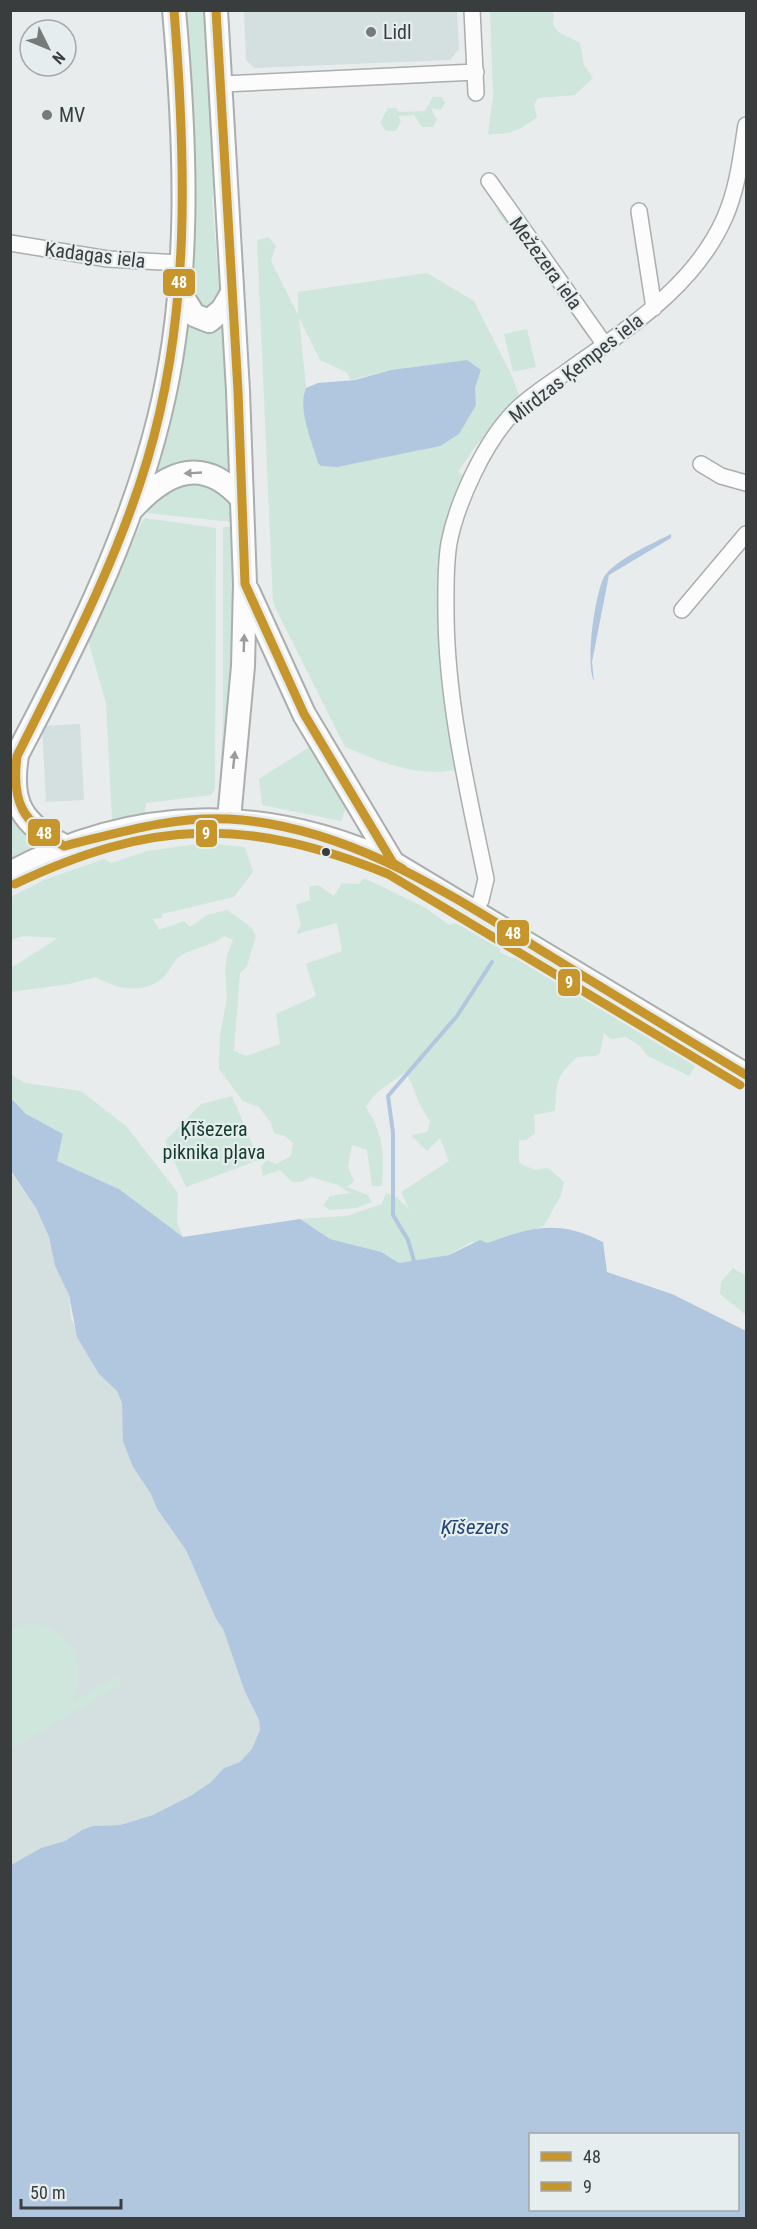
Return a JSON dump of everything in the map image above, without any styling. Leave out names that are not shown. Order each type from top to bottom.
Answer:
[{"type":"street","points":[[64,846],[28,823],[20,810],[13,778],[14,762],[98,591],[131,510],[159,418],[169,372],[179,291],[183,196],[181,98],[174,10]]},
{"type":"street","points":[[216,10],[222,84],[245,584],[243,666],[229,819]]},
{"type":"street","points":[[472,10],[476,93]]},
{"type":"street","points":[[222,84],[476,72]]},
{"type":"street","name":"Mirdzas Ķempes iela","points":[[474,910],[481,900],[486,879],[463,768],[447,668],[446,595],[451,536],[473,479],[504,423],[531,397],[654,308],[680,284],[709,244],[741,190],[747,125]]},
{"type":"street","name":"Mežezera iela","points":[[489,181],[605,345]]},
{"type":"street","points":[[639,211],[654,308]]},
{"type":"street","name":"Kadagas iela","points":[[10,243],[108,259],[180,263]]},
{"type":"street","points":[[179,291],[194,315],[209,321],[222,310],[232,293]]},
{"type":"street","points":[[701,464],[721,476],[747,483]]},
{"type":"street","points":[[131,510],[145,495],[163,482],[183,474],[198,472],[212,474],[242,499]]},
{"type":"street","points":[[682,610],[747,534]]},
{"type":"street","points":[[245,584],[304,714],[393,863]]},
{"type":"street","points":[[10,873],[64,846],[161,823],[229,819],[295,829],[330,838],[393,863],[747,1075]]},
{"type":"shaded area","points":[[244,11],[457,11],[459,49],[450,60],[254,68],[246,60]]},
{"type":"shaded area","points":[[80,724],[84,800],[46,802],[42,726]]},
{"type":"shaded area","points":[[10,1171],[36,1208],[49,1237],[55,1266],[69,1295],[71,1318],[99,1374],[117,1391],[122,1403],[123,1427],[133,1467],[151,1494],[157,1509],[186,1550],[216,1619],[223,1629],[245,1692],[259,1720],[260,1730],[252,1750],[240,1762],[224,1768],[211,1782],[192,1795],[153,1815],[120,1825],[93,1826],[82,1830],[65,1841],[41,1848],[11,1865]]},
{"type":"green space","points":[[183,11],[207,11],[218,161],[212,199],[220,300],[214,311],[193,303]]},
{"type":"green space","points":[[490,11],[551,11],[554,14],[553,25],[558,32],[580,43],[584,65],[593,78],[575,95],[538,98],[534,105],[537,117],[514,131],[502,134],[488,134],[493,96]]},
{"type":"green space","points":[[433,97],[442,97],[445,103],[441,110],[431,108],[437,120],[433,127],[422,127],[414,115],[398,116],[401,121],[396,131],[386,131],[380,123],[388,108],[396,108],[399,112],[425,111]]},
{"type":"green space","points":[[495,208],[500,211],[588,331],[590,340]]},
{"type":"green space","points":[[268,237],[276,246],[271,261],[298,315],[298,292],[427,273],[474,301],[512,376],[520,398],[474,448],[458,472],[465,476],[440,559],[438,601],[440,670],[455,770],[440,772],[412,770],[385,763],[345,747],[273,603],[257,240]],"holes":[[[299,318],[320,360],[346,372],[351,380],[391,370],[467,360],[481,371],[475,388],[475,405],[303,395],[306,388]]]},
{"type":"green space","points":[[185,322],[218,327],[225,325],[233,474],[219,468],[150,478]]},
{"type":"green space","points":[[527,329],[536,367],[513,372],[504,334]]},
{"type":"green space","points":[[199,477],[231,500],[232,522],[147,513],[158,497]]},
{"type":"green space","points":[[144,518],[216,528],[215,789],[211,795],[146,803],[145,813],[112,819],[106,703],[87,637]]},
{"type":"green space","points":[[223,527],[232,527],[233,670],[222,788],[219,792],[223,723]]},
{"type":"green space","points":[[311,746],[348,801],[341,821],[262,805],[259,779]]},
{"type":"green space","points":[[10,809],[43,843],[11,861],[10,861]]},
{"type":"green space","points":[[204,843],[245,847],[253,872],[234,897],[162,914],[162,918],[153,919],[159,930],[184,921],[190,927],[207,915],[227,910],[251,927],[256,936],[247,966],[240,973],[234,1051],[246,1056],[280,1044],[276,1014],[316,996],[306,964],[342,951],[337,923],[296,934],[301,925],[296,905],[310,900],[309,887],[318,885],[334,896],[342,883],[359,884],[364,878],[426,908],[449,925],[454,923],[484,934],[503,946],[499,952],[517,958],[531,968],[555,978],[607,1013],[624,1020],[697,1063],[689,1076],[648,1056],[640,1046],[626,1037],[611,1039],[604,1033],[600,1053],[595,1056],[577,1057],[570,1064],[558,1081],[555,1111],[534,1115],[535,1133],[526,1140],[519,1140],[519,1163],[535,1170],[548,1168],[564,1182],[561,1195],[544,1226],[487,1244],[471,1242],[449,1255],[399,1263],[381,1252],[330,1239],[300,1219],[347,1216],[382,1204],[386,1193],[395,1196],[409,1209],[401,1192],[449,1161],[440,1138],[427,1151],[411,1135],[427,1132],[430,1121],[405,1072],[380,1091],[366,1107],[382,1145],[382,1186],[372,1186],[367,1150],[352,1145],[348,1167],[354,1181],[347,1187],[368,1195],[372,1202],[356,1208],[329,1210],[323,1205],[330,1196],[350,1193],[338,1185],[311,1177],[301,1182],[292,1182],[280,1170],[263,1176],[261,1166],[267,1160],[276,1164],[291,1156],[293,1143],[285,1136],[274,1133],[271,1123],[259,1107],[243,1101],[219,1069],[220,1036],[227,997],[225,970],[227,955],[233,940],[224,936],[180,956],[160,980],[142,988],[123,988],[96,977],[69,984],[11,992],[11,968],[58,938],[23,936],[11,940],[11,897],[44,880],[104,859],[111,863],[147,851]]},
{"type":"green space","points":[[337,853],[384,872],[478,926],[372,872],[335,859]]},
{"type":"green space","points":[[10,1074],[25,1083],[81,1091],[127,1127],[178,1193],[177,1223],[183,1237],[119,1189],[57,1161],[63,1134],[26,1114],[11,1097]]},
{"type":"green space","name":"Ķīšezera piknika pļava","points":[[232,1096],[259,1160],[186,1187],[165,1141],[201,1104]]},
{"type":"green space","points":[[733,1268],[746,1276],[746,1315],[720,1294],[721,1282]]},
{"type":"green space","points":[[30,1622],[57,1632],[73,1650],[78,1674],[73,1702],[117,1676],[122,1684],[11,1749],[11,1628]]},
{"type":"water","points":[[467,360],[481,370],[475,388],[476,405],[459,434],[440,446],[337,467],[321,466],[318,463],[304,415],[306,388],[318,383],[355,380],[391,370]]},
{"type":"water","points":[[671,534],[671,538],[609,575],[592,662],[594,681],[590,660],[592,629],[597,598],[604,577],[625,558]]},
{"type":"water","name":"Ķīšezers","points":[[10,1097],[26,1114],[63,1134],[57,1161],[119,1189],[183,1237],[300,1219],[330,1239],[381,1252],[399,1263],[449,1255],[480,1240],[487,1243],[532,1230],[558,1228],[572,1230],[603,1242],[607,1272],[672,1294],[746,1331],[746,2218],[11,2218],[11,1865],[41,1848],[65,1841],[82,1830],[93,1826],[120,1825],[153,1815],[192,1795],[211,1782],[224,1768],[240,1762],[252,1749],[260,1730],[259,1720],[245,1692],[223,1629],[216,1619],[186,1550],[157,1509],[151,1494],[133,1467],[123,1441],[122,1403],[117,1391],[99,1374],[77,1337],[69,1295],[55,1266],[49,1237],[36,1208],[11,1171]]},
{"type":"waterway","points":[[414,1261],[408,1240],[393,1215],[393,1133],[388,1096],[457,1016],[492,962]]},
{"type":"transit line","name":"48","points":[[174,10],[181,124],[182,237],[178,294],[161,406],[147,461],[105,574],[17,756],[16,787],[23,810],[39,829],[64,846],[166,823],[229,819],[274,824],[316,835],[358,850],[438,888],[746,1075]]},
{"type":"transit line","name":"48","points":[[216,10],[238,391],[245,584],[304,714],[393,863],[403,869]]},
{"type":"transit line","name":"9","points":[[15,884],[111,847],[156,837],[200,833],[244,835],[290,842],[337,855],[388,874],[740,1085]]},
{"type":"place","name":"Lidl","points":[[371,32]]},
{"type":"place","name":"MV","points":[[47,115]]}]
